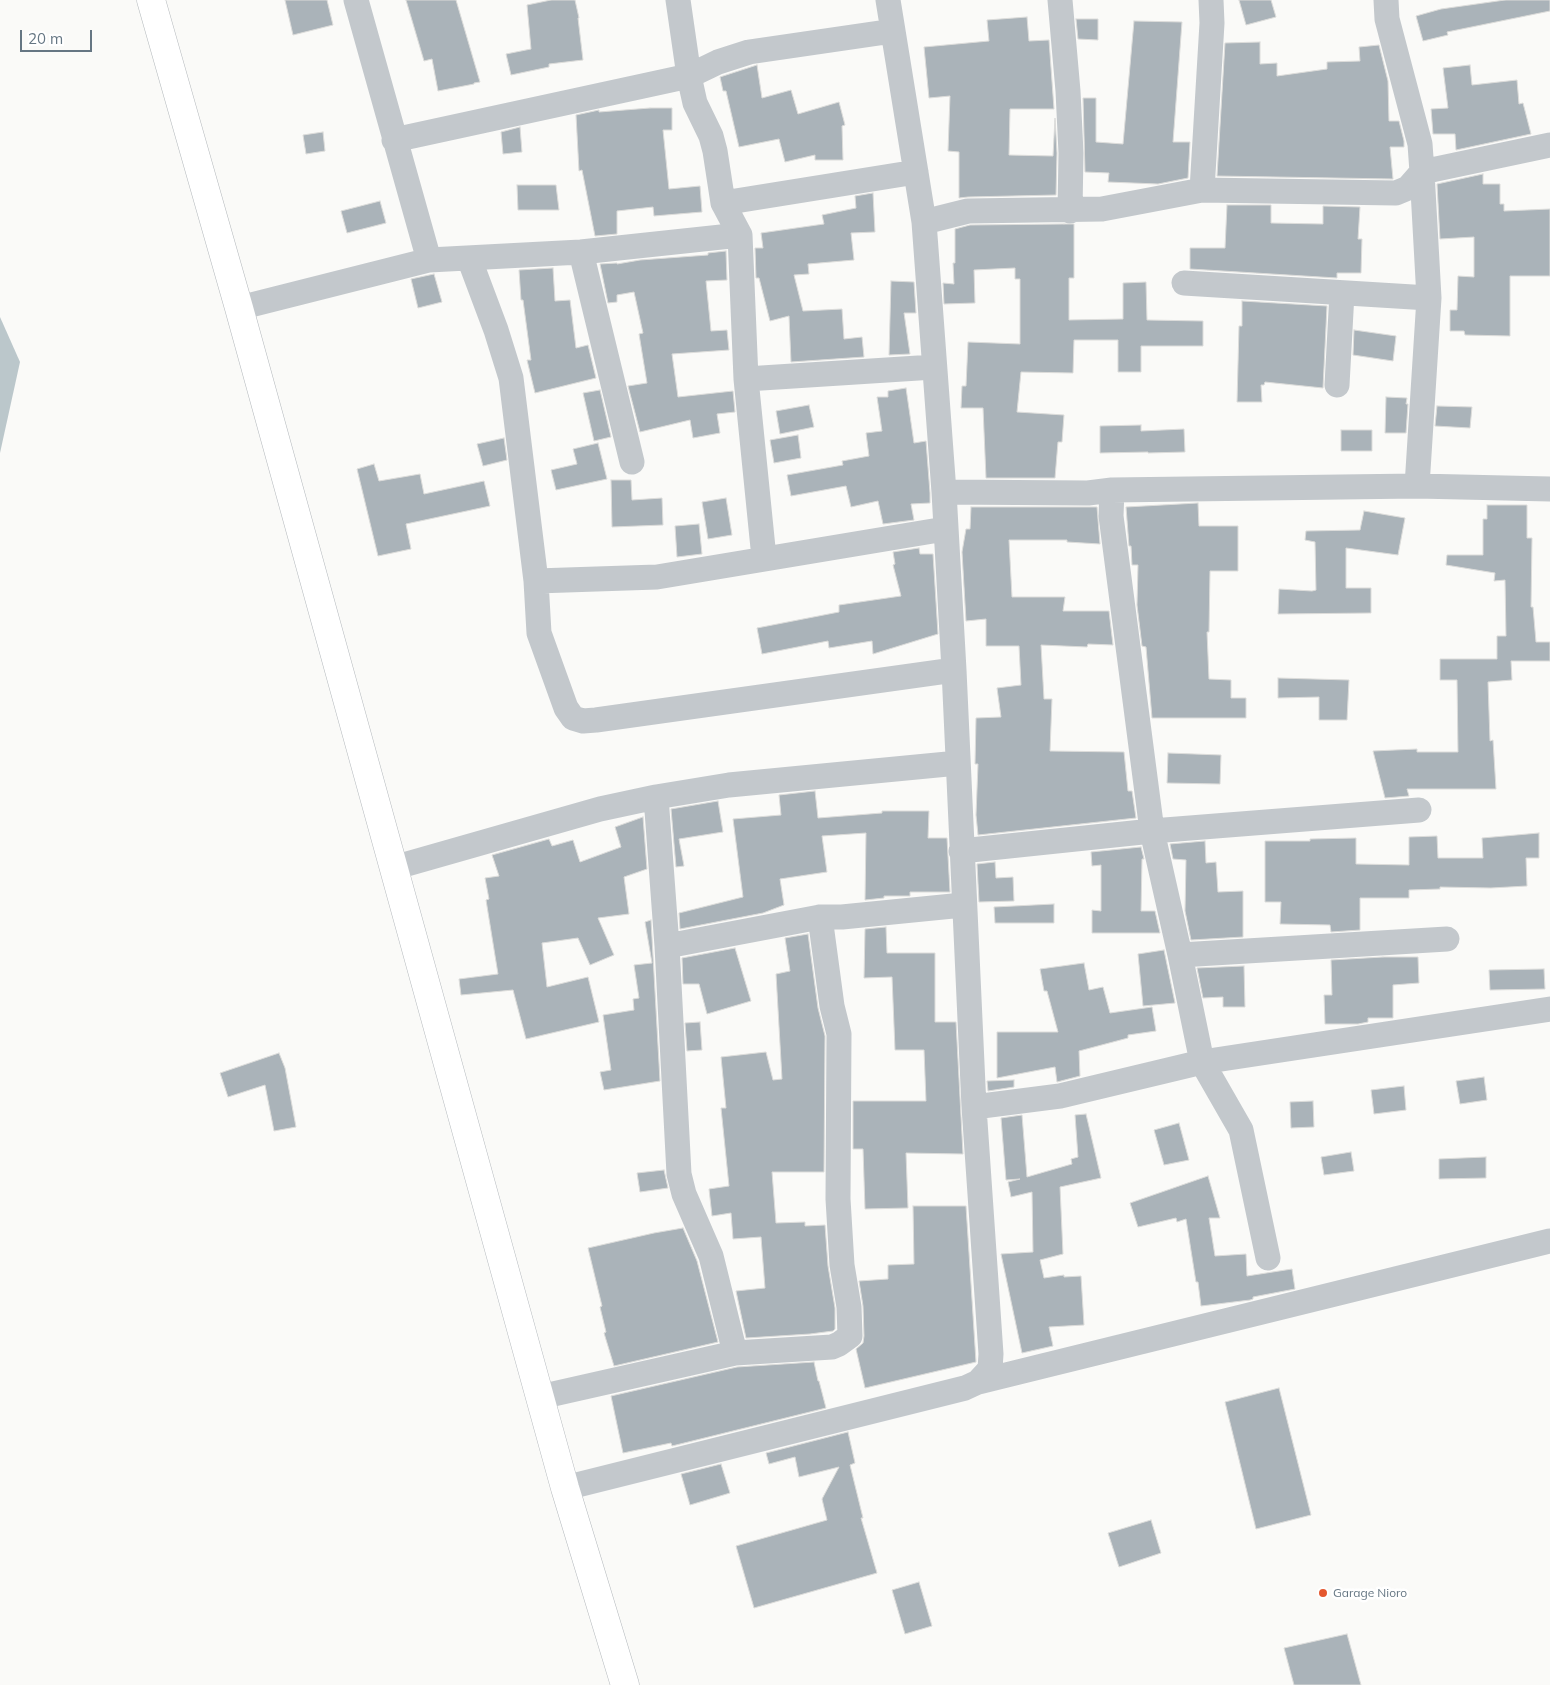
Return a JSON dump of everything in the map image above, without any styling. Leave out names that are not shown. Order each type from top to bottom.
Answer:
[{"type":"highway","points":[[152,0],[565,1488],[624,1685]]},
{"type":"street","points":[[678,0],[689,76],[695,103],[711,136],[723,203],[740,235],[746,379],[764,558]]},
{"type":"street","points":[[888,0],[924,222],[944,492],[974,1107],[991,1354],[990,1370],[978,1382]]},
{"type":"street","points":[[1060,0],[1071,153],[1070,210]]},
{"type":"street","points":[[1202,190],[1212,31],[1211,0]]},
{"type":"street","points":[[1386,0],[1388,19],[1420,144],[1422,172],[1428,298],[1417,486]]},
{"type":"street","points":[[359,1],[394,140],[429,260]]},
{"type":"street","points":[[394,140],[689,76],[726,59],[749,52],[892,30]]},
{"type":"street","points":[[924,222],[968,210],[1102,209],[1202,190],[1396,193],[1408,188],[1422,172],[1550,145]]},
{"type":"street","points":[[723,203],[916,172]]},
{"type":"street","points":[[239,308],[429,260],[581,252],[740,235]]},
{"type":"street","points":[[581,252],[632,462]]},
{"type":"street","points":[[469,258],[496,330],[511,378],[536,581],[540,640],[566,708],[572,718],[583,721],[954,670]]},
{"type":"street","points":[[1184,283],[1428,298]]},
{"type":"street","points":[[1337,385],[1342,293]]},
{"type":"street","points":[[746,379],[934,367]]},
{"type":"street","points":[[944,492],[1088,493],[1112,490],[1417,486],[1550,489]]},
{"type":"street","points":[[1112,490],[1111,516],[1152,831],[1202,1062],[1241,1130],[1268,1258]]},
{"type":"street","points":[[536,581],[657,576],[945,529]]},
{"type":"street","points":[[393,868],[600,810],[656,797],[729,785],[958,763]]},
{"type":"street","points":[[656,797],[667,946],[679,1174],[684,1194],[711,1256],[734,1353]]},
{"type":"street","points":[[961,851],[1152,831],[1419,810]]},
{"type":"street","points":[[667,946],[820,917],[842,917],[963,905]]},
{"type":"street","points":[[540,1397],[734,1353],[832,1347],[850,1336],[849,1307],[842,1265],[838,1199],[839,1034],[832,1006],[820,917]]},
{"type":"street","points":[[1180,955],[1446,938]]},
{"type":"street","points":[[974,1107],[1060,1096],[1202,1062],[1550,1009]]},
{"type":"street","points":[[565,1488],[964,1388],[978,1382],[1550,1241]]},
{"type":"shaded area","points":[[0,317],[20,362],[0,453]]},
{"type":"building","points":[[285,0],[327,0],[333,25],[293,35]]},
{"type":"building","points":[[406,0],[456,0],[480,82],[438,91],[432,59],[424,61]]},
{"type":"building","points":[[551,0],[575,0],[579,18],[583,60],[549,64],[549,67],[511,75],[506,54],[531,49],[527,5]]},
{"type":"building","points":[[1239,0],[1271,0],[1276,17],[1246,25]]},
{"type":"building","points":[[1505,0],[1550,0],[1550,11],[1447,32],[1448,35],[1423,41],[1416,16],[1441,9]]},
{"type":"building","points":[[1027,17],[1029,41],[1049,40],[1054,109],[1010,109],[1009,155],[1053,156],[1055,118],[1057,153],[1056,195],[959,198],[959,152],[948,151],[950,96],[929,98],[924,47],[989,41],[987,20]]},
{"type":"building","points":[[1076,19],[1098,19],[1098,40],[1078,39]]},
{"type":"building","points":[[1134,21],[1182,22],[1173,142],[1190,142],[1188,178],[1158,184],[1108,182],[1109,173],[1085,172],[1083,98],[1096,98],[1096,142],[1123,144]]},
{"type":"building","points":[[1260,42],[1260,64],[1277,63],[1277,76],[1327,69],[1327,62],[1360,61],[1359,47],[1379,45],[1388,81],[1389,121],[1399,121],[1404,141],[1404,147],[1390,147],[1393,179],[1217,176],[1225,43]]},
{"type":"building","points":[[757,65],[762,98],[791,90],[798,114],[839,102],[845,125],[842,126],[843,160],[815,160],[815,155],[785,162],[779,139],[739,147],[726,91],[723,91],[720,77]]},
{"type":"building","points":[[1470,65],[1472,85],[1517,80],[1519,104],[1523,103],[1531,134],[1456,150],[1455,134],[1433,134],[1431,109],[1448,108],[1443,68]]},
{"type":"building","points":[[672,108],[672,130],[663,130],[669,189],[700,186],[702,212],[654,216],[653,207],[617,211],[617,234],[595,236],[582,170],[579,171],[576,115],[599,110],[599,112]]},
{"type":"building","points":[[520,127],[522,152],[503,154],[501,132]]},
{"type":"building","points":[[323,132],[325,151],[306,154],[303,135]]},
{"type":"building","points":[[1483,174],[1483,184],[1500,184],[1500,204],[1504,204],[1504,211],[1550,209],[1550,276],[1510,276],[1510,336],[1465,335],[1464,331],[1450,331],[1450,310],[1457,310],[1458,276],[1474,277],[1474,237],[1440,239],[1437,184]]},
{"type":"building","points":[[517,185],[556,185],[559,210],[518,210]]},
{"type":"building","points":[[873,193],[875,232],[851,233],[854,260],[808,264],[809,274],[794,275],[803,311],[842,309],[844,339],[862,337],[864,357],[791,362],[789,316],[770,321],[759,278],[756,278],[755,248],[763,248],[761,233],[824,224],[822,215],[856,208],[855,196]]},
{"type":"building","points":[[380,201],[386,223],[347,233],[341,211]]},
{"type":"building","points":[[1227,205],[1271,205],[1271,223],[1323,224],[1323,206],[1360,207],[1358,239],[1362,239],[1361,273],[1337,273],[1337,278],[1190,269],[1190,248],[1225,248]]},
{"type":"building","points":[[1074,224],[1074,278],[1069,278],[1069,320],[1123,319],[1123,283],[1146,282],[1147,320],[1203,321],[1203,346],[1141,346],[1141,372],[1118,372],[1118,340],[1074,340],[1073,373],[1021,372],[1017,412],[1064,415],[1062,442],[1058,442],[1055,478],[986,478],[983,408],[961,408],[962,386],[966,386],[968,342],[1020,344],[1020,279],[1015,279],[1015,268],[974,270],[975,303],[944,304],[943,283],[954,284],[955,229],[970,225]]},
{"type":"building","points":[[726,251],[727,280],[706,281],[711,331],[727,330],[729,350],[672,354],[678,397],[733,391],[735,412],[717,414],[720,433],[693,438],[690,420],[640,432],[628,386],[647,383],[639,334],[643,333],[634,292],[617,295],[617,302],[608,303],[600,264],[708,255],[708,253]]},
{"type":"building","points":[[553,268],[555,301],[570,300],[576,348],[588,345],[596,378],[535,393],[527,360],[531,360],[523,300],[521,300],[519,270]]},
{"type":"building","points":[[434,274],[442,302],[418,308],[411,279]]},
{"type":"building","points":[[891,281],[914,282],[916,313],[904,313],[910,354],[889,355]]},
{"type":"building","points":[[1242,301],[1327,306],[1323,388],[1265,382],[1264,385],[1261,385],[1262,402],[1237,402],[1239,326],[1242,326]]},
{"type":"building","points":[[1354,330],[1396,336],[1393,361],[1353,355]]},
{"type":"building","points":[[906,388],[914,443],[926,441],[930,493],[930,503],[911,504],[914,520],[883,524],[878,501],[851,507],[846,486],[791,496],[787,475],[843,465],[842,461],[869,456],[866,433],[882,431],[877,397],[888,397],[888,391]]},
{"type":"building","points":[[600,390],[611,437],[594,441],[583,393]]},
{"type":"building","points":[[1386,397],[1407,398],[1406,433],[1385,433]]},
{"type":"building","points":[[809,405],[814,427],[780,434],[776,411]]},
{"type":"building","points":[[1437,406],[1472,407],[1470,428],[1435,426]]},
{"type":"building","points":[[1141,425],[1141,431],[1184,429],[1185,452],[1100,453],[1100,426]]},
{"type":"building","points":[[1341,430],[1372,430],[1372,451],[1341,451]]},
{"type":"building","points":[[798,435],[801,458],[774,463],[770,440]]},
{"type":"building","points":[[504,438],[507,460],[483,466],[477,444]]},
{"type":"building","points":[[598,443],[607,479],[556,490],[551,470],[577,464],[573,449]]},
{"type":"building","points":[[374,464],[379,481],[420,474],[424,494],[484,481],[490,506],[406,524],[411,549],[378,556],[357,469]]},
{"type":"building","points":[[611,480],[631,480],[632,500],[662,498],[663,525],[612,527]]},
{"type":"building","points":[[726,498],[732,535],[708,539],[702,502]]},
{"type":"building","points":[[1198,503],[1199,526],[1238,526],[1238,571],[1210,571],[1209,632],[1207,632],[1209,679],[1231,680],[1231,698],[1246,698],[1246,718],[1152,718],[1146,647],[1142,646],[1137,605],[1138,565],[1132,565],[1126,507]]},
{"type":"building","points":[[1487,505],[1527,505],[1527,538],[1532,538],[1531,607],[1533,607],[1536,642],[1550,642],[1550,661],[1511,661],[1512,680],[1488,682],[1490,741],[1493,740],[1496,789],[1407,789],[1409,796],[1385,798],[1373,751],[1417,749],[1417,752],[1458,752],[1457,680],[1440,680],[1440,659],[1497,659],[1497,636],[1506,636],[1505,580],[1494,581],[1495,573],[1446,565],[1447,555],[1483,555],[1483,519],[1487,519]]},
{"type":"building","points":[[971,507],[1097,507],[1100,544],[1067,542],[1067,540],[1009,540],[1012,597],[1065,597],[1063,611],[1109,611],[1113,645],[1088,644],[1087,647],[1041,645],[1044,699],[1052,699],[1050,751],[1124,752],[1128,791],[1132,791],[1136,818],[978,835],[976,815],[978,764],[975,764],[976,718],[1001,717],[997,688],[1021,685],[1019,646],[986,646],[986,619],[966,621],[962,552],[966,529],[970,529]]},
{"type":"building","points":[[1364,511],[1405,518],[1398,555],[1346,548],[1346,588],[1371,588],[1371,613],[1278,614],[1279,589],[1316,590],[1315,542],[1305,540],[1306,531],[1360,530]]},
{"type":"building","points":[[699,524],[702,554],[677,557],[675,526]]},
{"type":"building","points":[[919,548],[920,554],[933,554],[938,634],[873,654],[872,641],[829,648],[828,641],[762,654],[757,628],[839,612],[839,605],[901,596],[893,565],[895,564],[893,552]]},
{"type":"building","points":[[1278,678],[1349,680],[1347,720],[1319,720],[1319,697],[1278,698]]},
{"type":"building","points":[[1168,753],[1221,755],[1220,784],[1167,783]]},
{"type":"building","points":[[815,791],[818,818],[882,813],[882,811],[929,811],[928,838],[947,838],[950,892],[910,892],[910,896],[884,896],[884,898],[865,900],[866,833],[822,836],[827,872],[780,879],[784,905],[763,913],[680,929],[679,913],[743,897],[733,819],[781,815],[779,795]]},
{"type":"building","points":[[718,801],[723,832],[679,839],[684,866],[676,867],[671,809]]},
{"type":"building","points":[[643,817],[647,869],[624,877],[629,914],[598,918],[614,955],[590,965],[578,938],[542,943],[547,987],[588,977],[599,1022],[526,1039],[513,990],[461,995],[459,979],[498,974],[486,900],[489,899],[485,878],[499,876],[492,855],[549,839],[552,846],[573,840],[580,862],[621,847],[615,827]]},
{"type":"building","points":[[1539,833],[1539,858],[1526,858],[1527,886],[1491,888],[1440,887],[1440,889],[1409,890],[1409,898],[1360,898],[1360,930],[1331,932],[1330,925],[1280,924],[1281,902],[1265,902],[1265,841],[1356,838],[1356,864],[1409,865],[1409,837],[1437,836],[1438,858],[1483,858],[1482,838]]},
{"type":"building","points":[[1205,841],[1206,863],[1216,862],[1218,892],[1243,891],[1243,937],[1191,940],[1185,911],[1186,860],[1173,859],[1170,844]]},
{"type":"building","points":[[1141,847],[1144,859],[1142,859],[1141,911],[1155,911],[1160,933],[1092,933],[1092,910],[1101,911],[1101,865],[1092,866],[1091,852]]},
{"type":"building","points":[[995,862],[996,878],[1013,877],[1014,901],[979,902],[977,864]]},
{"type":"building","points":[[1054,904],[1054,923],[995,923],[994,907]]},
{"type":"building","points":[[651,920],[660,1081],[604,1090],[600,1072],[611,1070],[603,1015],[634,1010],[633,999],[639,998],[634,965],[652,963],[645,922]]},
{"type":"building","points":[[886,927],[887,953],[935,953],[935,1022],[956,1022],[963,1154],[906,1153],[908,1208],[865,1209],[863,1149],[853,1149],[853,1101],[926,1101],[924,1050],[895,1050],[892,977],[864,978],[865,929]]},
{"type":"building","points":[[808,934],[818,1008],[825,1036],[824,1172],[772,1172],[776,1223],[805,1222],[805,1226],[825,1225],[828,1266],[835,1308],[835,1329],[833,1331],[810,1334],[746,1338],[736,1291],[765,1288],[761,1237],[733,1239],[731,1213],[712,1216],[709,1189],[729,1186],[721,1108],[726,1108],[721,1057],[766,1052],[773,1080],[782,1079],[776,974],[790,971],[785,938]]},
{"type":"building","points":[[735,948],[751,1001],[707,1014],[699,984],[683,984],[682,958]]},
{"type":"building","points":[[1164,950],[1175,1003],[1143,1006],[1138,954]]},
{"type":"building","points":[[1418,957],[1419,983],[1393,985],[1393,1018],[1368,1018],[1368,1022],[1358,1024],[1325,1024],[1324,995],[1332,995],[1331,960]]},
{"type":"building","points":[[1084,963],[1089,990],[1103,987],[1110,1013],[1152,1007],[1156,1031],[1128,1035],[1128,1038],[1079,1051],[1080,1076],[1057,1082],[1055,1067],[997,1078],[997,1032],[1058,1032],[1047,991],[1044,991],[1040,969]]},
{"type":"building","points":[[1244,966],[1245,1007],[1223,1007],[1223,997],[1203,998],[1197,968]]},
{"type":"building","points":[[1544,969],[1545,989],[1490,990],[1489,970]]},
{"type":"building","points":[[700,1022],[702,1050],[687,1051],[685,1023]]},
{"type":"building","points":[[279,1053],[285,1068],[296,1127],[274,1131],[265,1085],[228,1097],[220,1073]]},
{"type":"building","points":[[1484,1077],[1487,1100],[1460,1104],[1456,1081]]},
{"type":"building","points":[[1014,1080],[1014,1087],[988,1091],[987,1081]]},
{"type":"building","points":[[1404,1086],[1406,1110],[1374,1114],[1371,1090]]},
{"type":"building","points":[[1313,1101],[1314,1127],[1291,1128],[1290,1102]]},
{"type":"building","points":[[1086,1114],[1101,1178],[1060,1187],[1063,1254],[1040,1260],[1044,1278],[1064,1275],[1064,1277],[1081,1276],[1084,1325],[1049,1327],[1053,1346],[1022,1353],[1001,1254],[1033,1252],[1032,1192],[1011,1197],[1008,1182],[1020,1179],[1006,1180],[1001,1118],[1022,1115],[1027,1177],[1072,1164],[1071,1159],[1078,1157],[1075,1115]]},
{"type":"building","points":[[1179,1123],[1189,1160],[1164,1165],[1154,1130]]},
{"type":"building","points":[[1351,1152],[1354,1171],[1324,1175],[1321,1157]]},
{"type":"building","points":[[1486,1157],[1486,1178],[1439,1179],[1439,1159]]},
{"type":"building","points":[[664,1170],[668,1188],[640,1192],[637,1173]]},
{"type":"building","points":[[1208,1176],[1220,1218],[1209,1218],[1215,1256],[1246,1254],[1247,1276],[1292,1269],[1295,1289],[1253,1297],[1250,1300],[1201,1306],[1186,1219],[1177,1222],[1176,1218],[1138,1227],[1130,1203]]},
{"type":"building","points":[[913,1206],[966,1206],[976,1362],[865,1388],[856,1349],[863,1343],[864,1336],[863,1306],[859,1281],[888,1279],[888,1265],[914,1264]]},
{"type":"building","points":[[683,1228],[697,1261],[718,1342],[614,1366],[604,1333],[606,1332],[600,1307],[602,1306],[588,1248]]},
{"type":"building","points":[[814,1362],[826,1408],[672,1446],[671,1443],[623,1453],[611,1396],[737,1367]]},
{"type":"building","points":[[1279,1388],[1311,1515],[1256,1529],[1225,1402]]},
{"type":"building","points":[[848,1432],[855,1463],[850,1465],[863,1518],[861,1518],[877,1573],[754,1608],[736,1546],[827,1520],[822,1499],[839,1467],[799,1477],[795,1457],[769,1464],[766,1453]]},
{"type":"building","points":[[721,1464],[730,1493],[690,1505],[681,1474]]},
{"type":"building","points":[[1151,1520],[1161,1553],[1119,1567],[1108,1533]]},
{"type":"building","points":[[919,1582],[932,1626],[905,1634],[892,1590]]},
{"type":"building","points":[[1347,1634],[1361,1685],[1294,1685],[1284,1648]]},
{"type":"place","name":"Garage Nioro","points":[[1323,1593]]}]
